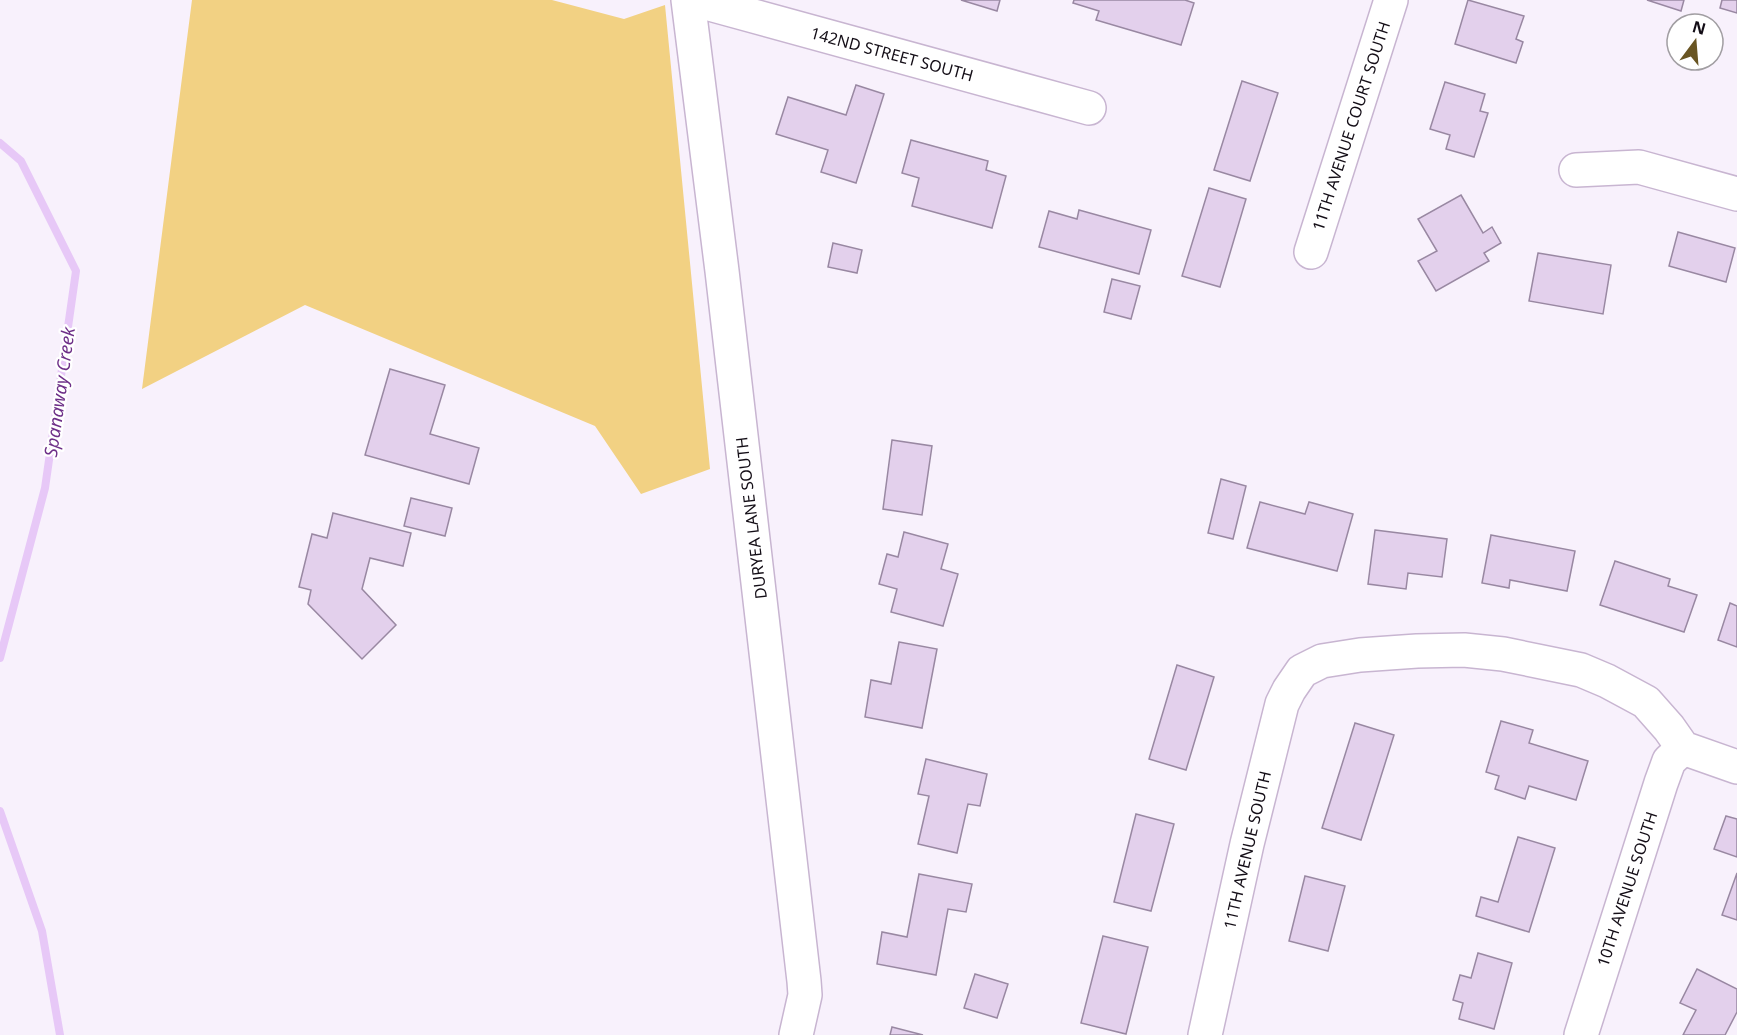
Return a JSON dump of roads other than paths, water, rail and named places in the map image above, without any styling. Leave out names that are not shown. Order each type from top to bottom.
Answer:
[{"type":"street","name":"DURYEA LANE SOUTH","points":[[688,0],[722,272],[804,981],[805,995],[796,1035]]},
{"type":"street","name":"142ND STREET SOUTH","points":[[695,0],[1089,108]]},
{"type":"street","name":"11TH AVENUE COURT SOUTH","points":[[1311,252],[1390,0]]},
{"type":"street","points":[[1576,170],[1639,167],[1737,194]]},
{"type":"street","name":"11TH AVENUE SOUTH","points":[[1206,1035],[1247,844],[1282,704],[1302,671],[1322,661],[1360,655],[1464,650],[1503,654],[1581,670],[1607,681],[1646,702],[1683,747]]},
{"type":"street","points":[[1683,747],[1737,767]]},
{"type":"street","name":"10TH AVENUE SOUTH","points":[[1581,1035],[1661,783],[1670,761],[1683,747]]},
{"type":"waterway","name":"Spanaway Creek","points":[[0,143],[21,161],[76,271],[45,488],[0,658]]},
{"type":"waterway","name":"Spanaway Creek","points":[[0,811],[42,931],[60,1035]]}]
